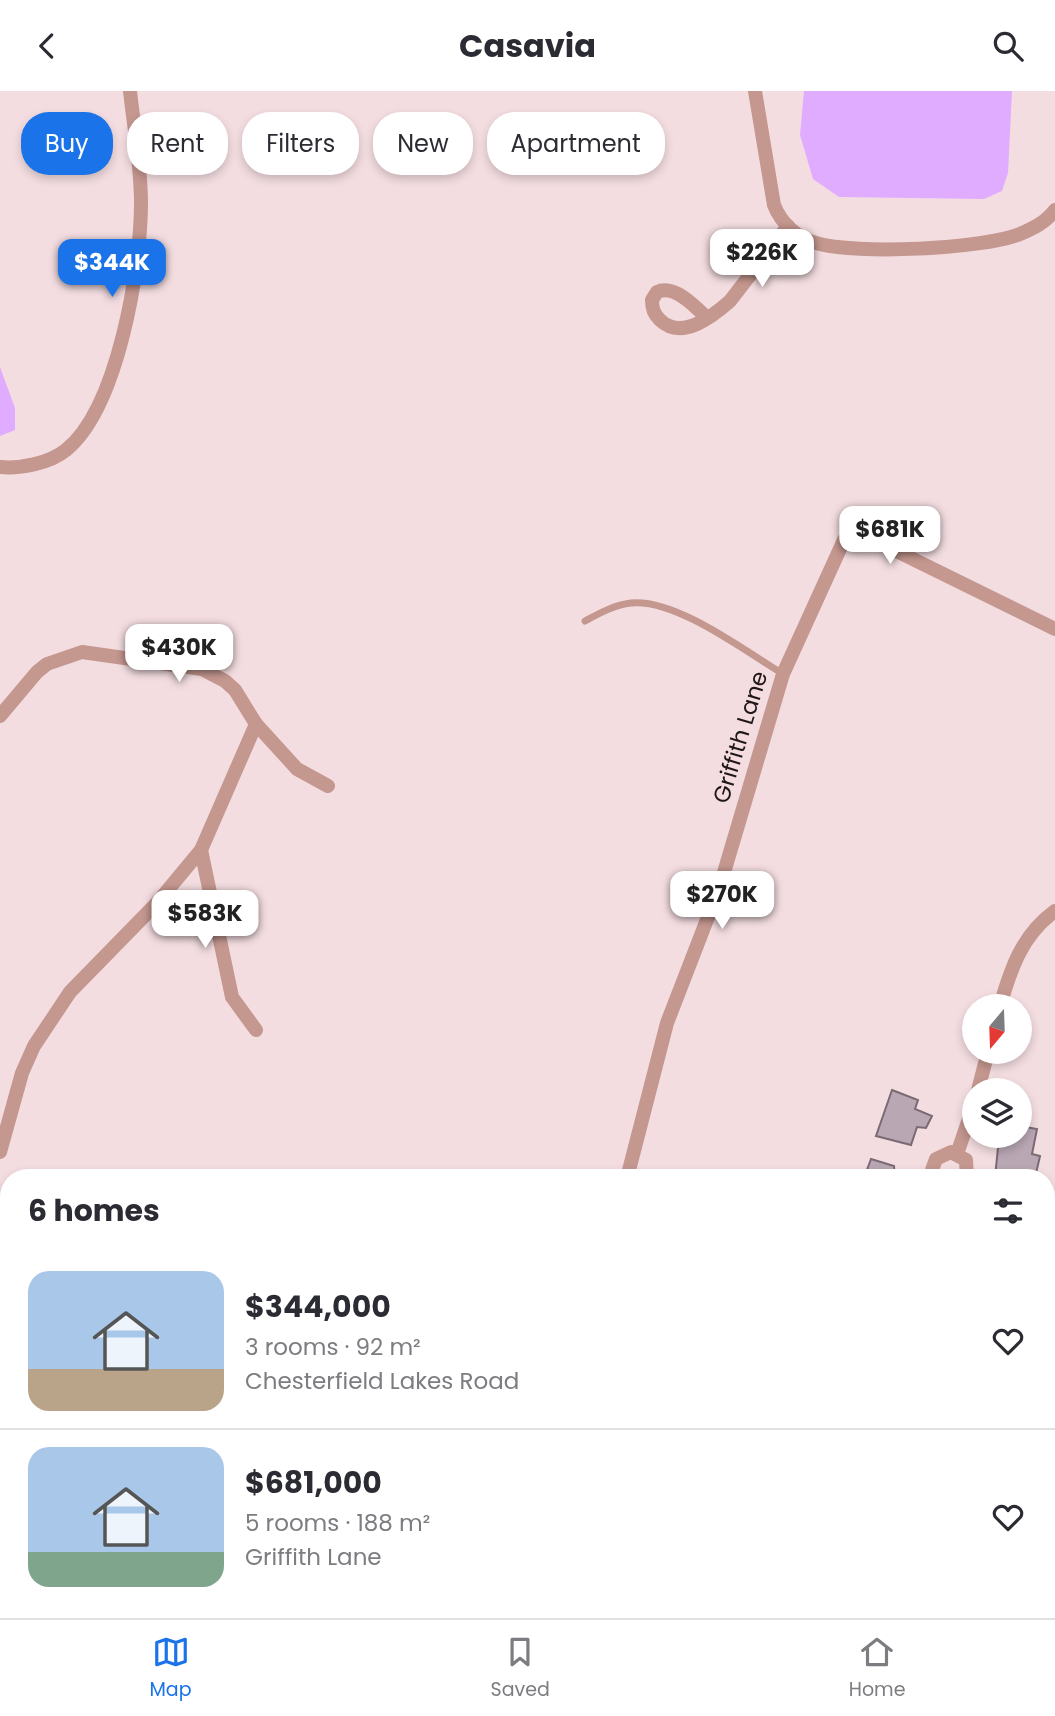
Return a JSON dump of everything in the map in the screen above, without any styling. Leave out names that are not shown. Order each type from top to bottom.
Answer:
[{"type":"street","points":[[0,467],[32,464],[66,450],[87,428],[101,402],[118,355],[131,293],[141,202],[130,91]]},
{"type":"street","points":[[755,91],[774,205],[779,217],[788,226],[814,243],[833,247],[941,246],[1018,235],[1041,224],[1055,210]]},
{"type":"street","points":[[706,317],[730,301],[788,226]]},
{"type":"street","name":"Griffith Lane","points":[[629,1169],[667,1023],[720,886],[783,674],[844,540],[854,535],[868,537],[1055,629]]},
{"type":"street","points":[[0,716],[47,664],[82,652],[208,672],[235,689],[256,724],[297,769],[328,786]]},
{"type":"street","points":[[0,1151],[22,1073],[34,1045],[70,992],[157,904],[201,850],[256,724]]},
{"type":"street","points":[[201,850],[232,997],[256,1030]]},
{"type":"street","points":[[1004,994],[1019,950],[1039,923],[1055,911]]},
{"type":"street","points":[[957,1154],[962,1139]]},
{"type":"street","points":[[932,1169],[936,1159],[945,1153],[957,1154],[968,1165],[968,1169]]},
{"type":"lane","points":[[585,621],[610,608],[632,602],[653,604],[677,612],[783,674]]},
{"type":"shaded area","points":[[804,91],[1012,91],[1008,173],[1002,191],[984,199],[839,197],[813,179],[800,135]]},
{"type":"shaded area","points":[[0,367],[15,408],[15,430],[0,436]]},
{"type":"building","points":[[892,1090],[918,1100],[915,1109],[932,1116],[926,1128],[917,1127],[911,1145],[876,1136]]},
{"type":"building","points":[[1032,1128],[1037,1129],[1032,1154],[1040,1156],[1037,1169],[996,1169],[998,1148],[1032,1148]]},
{"type":"building","points":[[871,1159],[894,1166],[894,1169],[867,1169]]}]
